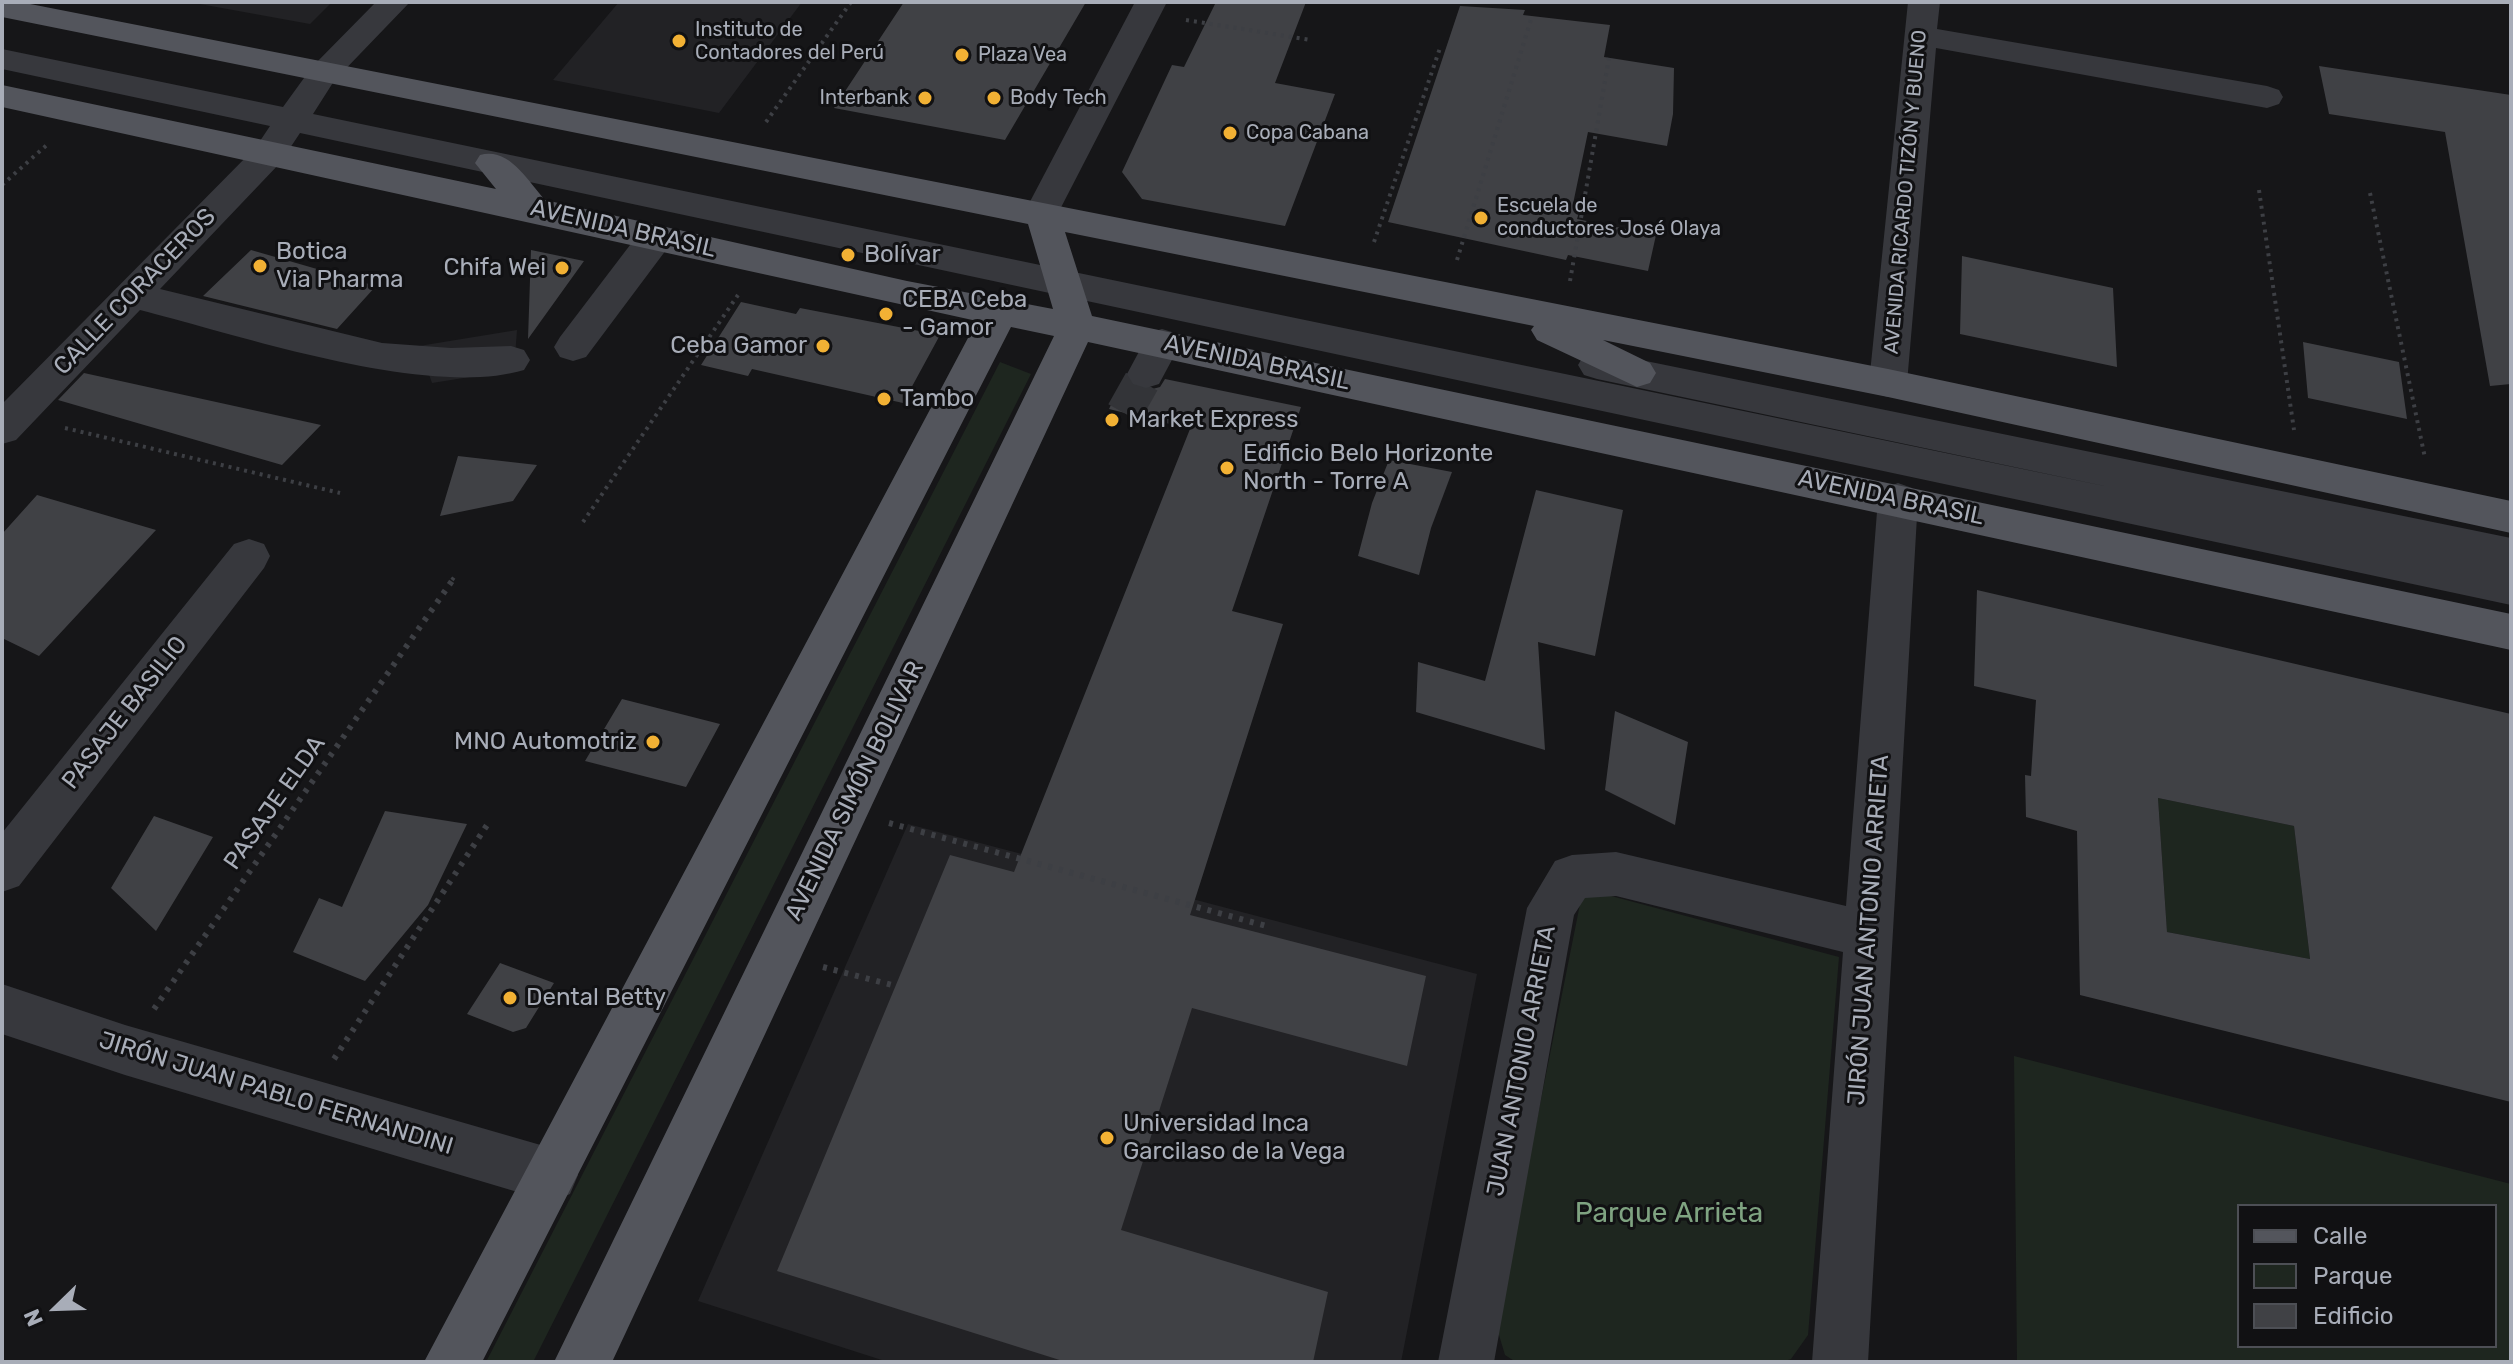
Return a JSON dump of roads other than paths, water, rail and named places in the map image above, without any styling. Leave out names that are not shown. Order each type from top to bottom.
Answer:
[{"type":"main road","name":"AVENIDA BRASIL","points":[[2,8],[307,97],[743,155],[1888,383],[2511,517]]},
{"type":"main road","name":"AVENIDA BRASIL","points":[[2,96],[1000,312],[1064,288],[1154,358],[1898,499],[2511,632]]},
{"type":"main road","points":[[492,163],[533,209]]},
{"type":"main road","points":[[1042,213],[1064,288]]},
{"type":"main road","name":"AVENIDA SIMÓN BOLIVAR","points":[[582,1362],[845,811],[1064,288]]},
{"type":"main road","points":[[1498,304],[1637,373]]},
{"type":"main road","points":[[452,1362],[1000,312]]},
{"type":"street","name":"CALLE CORACEROS","points":[[8,422],[268,155],[307,97],[394,2]]},
{"type":"street","points":[[1042,213],[1147,8]]},
{"type":"street","points":[[1919,11],[2267,97]]},
{"type":"street","name":"AVENIDA RICARDO TIZÓN Y BUENO","points":[[1888,383],[1919,11]]},
{"type":"street","name":"AVENIDA BRASIL","points":[[2,33],[307,97],[1064,288],[1637,373],[2511,555]]},
{"type":"street","name":"AVENIDA BRASIL","points":[[2,59],[307,97],[492,163],[1064,288],[2511,588]]},
{"type":"street","points":[[573,347],[656,237]]},
{"type":"street","points":[[132,295],[382,357],[451,362],[511,360]]},
{"type":"street","name":"JIRÓN JUAN ANTONIO ARRIETA","points":[[1840,1362],[1898,499]]},
{"type":"street","name":"PASAJE BASILIO","points":[[2,870],[249,556]]},
{"type":"street","name":"JUAN ANTONIO ARRIETA","points":[[1466,1362],[1551,908],[1572,877],[1616,874],[1869,935]]},
{"type":"street","name":"JIRÓN JUAN PABLO FERNANDINI","points":[[2,1009],[125,1050],[551,1175]]},
{"type":"tunnel","points":[[1124,413],[1146,374]]},
{"type":"place","name":"Instituto de Contadores del Perú","points":[[679,41]]},
{"type":"place","name":"Plaza Vea","points":[[962,55]]},
{"type":"place","name":"Interbank","points":[[925,98]]},
{"type":"place","name":"Body Tech","points":[[994,98]]},
{"type":"place","name":"Copa Cabana","points":[[1230,133]]},
{"type":"place","name":"Escuela de conductores José Olaya","points":[[1481,218]]},
{"type":"place","name":"Bolívar","points":[[848,255]]},
{"type":"place","name":"Botica Via Pharma","points":[[260,266]]},
{"type":"place","name":"Chifa Wei","points":[[562,268]]},
{"type":"place","name":"CEBA Ceba - Gamor","points":[[886,314]]},
{"type":"place","name":"Ceba Gamor","points":[[823,346]]},
{"type":"place","name":"Tambo","points":[[884,399]]},
{"type":"place","name":"Market Express","points":[[1112,420]]},
{"type":"place","name":"Edificio Belo Horizonte North - Torre A","points":[[1227,468]]},
{"type":"place","name":"MNO Automotriz","points":[[653,742]]},
{"type":"place","name":"Dental Betty","points":[[510,998]]},
{"type":"place","name":"Universidad Inca Garcilaso de la Vega","points":[[1107,1138]]},
{"type":"park label","name":"Parque Arrieta","points":[[1669,1214]]}]
